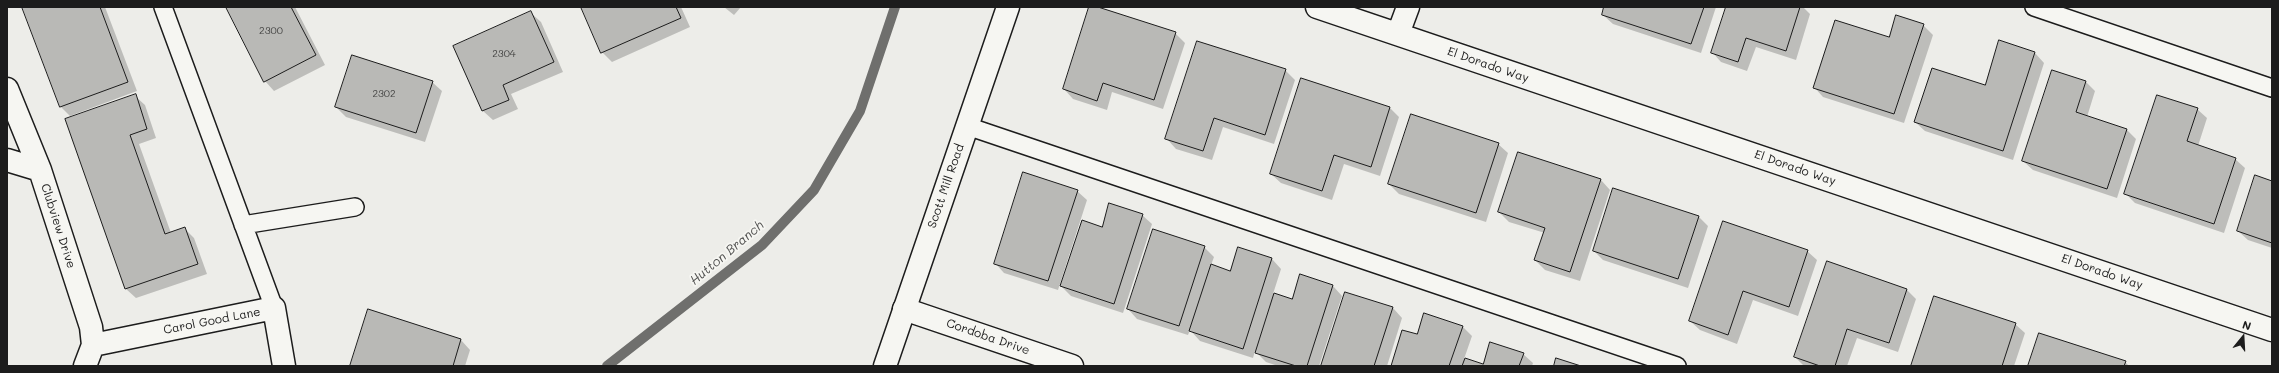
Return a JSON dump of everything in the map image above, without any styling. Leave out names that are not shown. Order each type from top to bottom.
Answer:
[{"type":"street","name":"Scott Mill Road","points":[[885,366],[1008,7]]},
{"type":"street","name":"El Dorado Way","points":[[1317,7],[2272,330]]},
{"type":"street","points":[[1398,34],[1408,7]]},
{"type":"street","name":"Clubview Drive","points":[[7,90],[40,170],[91,327],[92,345],[85,366]]},
{"type":"street","points":[[7,160],[40,170]]},
{"type":"street","name":"Carol Good Lane","points":[[92,345],[274,308],[284,366]]},
{"type":"street","name":"Cordoba Drive","points":[[904,308],[1072,366]]},
{"type":"lane","points":[[163,7],[274,308]]},
{"type":"lane","points":[[2034,7],[2272,88]]},
{"type":"lane","points":[[967,126],[1677,366]]},
{"type":"lane","points":[[243,225],[355,207]]},
{"type":"building","points":[[22,7],[100,7],[128,82],[60,107]]},
{"type":"building","points":[[226,7],[291,7],[316,55],[264,82]]},
{"type":"building","points":[[581,7],[676,7],[681,18],[601,53]]},
{"type":"building","points":[[1089,7],[1098,7],[1176,32],[1154,100],[1103,83],[1097,101],[1063,89]]},
{"type":"building","points":[[1604,7],[1704,7],[1691,44],[1602,15]]},
{"type":"building","points":[[1726,7],[1800,7],[1786,51],[1746,38],[1738,62],[1711,53]]},
{"type":"building","points":[[531,11],[554,62],[503,85],[509,100],[482,111],[453,46]]},
{"type":"building","points":[[1896,15],[1924,24],[1894,114],[1813,88],[1835,20],[1889,37]]},
{"type":"building","points":[[1999,40],[2035,52],[2003,151],[1914,122],[1932,68],[1985,85]]},
{"type":"building","points":[[1197,41],[1286,69],[1265,135],[1214,118],[1203,151],[1165,139]]},
{"type":"building","points":[[352,55],[433,81],[416,133],[335,107]]},
{"type":"building","points":[[2052,70],[2086,81],[2076,112],[2127,129],[2107,189],[2022,161]]},
{"type":"building","points":[[1301,78],[1390,107],[1371,167],[1334,155],[1322,191],[1270,174]]},
{"type":"building","points":[[136,94],[147,129],[130,135],[165,234],[185,227],[198,264],[125,289],[65,119]]},
{"type":"building","points":[[2157,95],[2198,108],[2187,141],[2236,158],[2214,224],[2124,194]]},
{"type":"building","points":[[1411,114],[1499,143],[1476,213],[1388,184]]},
{"type":"building","points":[[1518,152],[1601,179],[1570,272],[1534,260],[1545,228],[1498,212]]},
{"type":"building","points":[[1023,172],[1078,190],[1048,281],[994,264]]},
{"type":"building","points":[[2255,175],[2272,181],[2272,243],[2237,231]]},
{"type":"building","points":[[1613,188],[1699,216],[1678,279],[1593,251]]},
{"type":"building","points":[[1109,203],[1143,214],[1114,304],[1060,286],[1082,220],[1102,227]]},
{"type":"building","points":[[1723,221],[1808,250],[1789,307],[1743,291],[1728,335],[1689,321]]},
{"type":"building","points":[[1153,229],[1205,246],[1179,326],[1127,309]]},
{"type":"building","points":[[1238,247],[1272,258],[1243,349],[1189,331],[1211,264],[1230,271]]},
{"type":"building","points":[[1827,261],[1907,289],[1889,343],[1847,329],[1835,366],[1820,366],[1794,357]]},
{"type":"building","points":[[1300,274],[1333,285],[1307,366],[1296,366],[1255,353],[1274,293],[1292,299]]},
{"type":"building","points":[[1345,292],[1393,307],[1374,366],[1321,366]]},
{"type":"building","points":[[1934,296],[2016,323],[2002,366],[1911,366]]},
{"type":"building","points":[[368,309],[461,339],[453,366],[350,366]]},
{"type":"building","points":[[1424,313],[1463,326],[1449,366],[1391,366],[1402,330],[1417,334]]},
{"type":"building","points":[[2039,333],[2126,361],[2124,366],[2028,366]]},
{"type":"building","points":[[1490,342],[1524,353],[1519,366],[1462,366],[1465,358],[1483,364]]},
{"type":"building","points":[[1556,358],[1581,366],[1554,366]]},
{"type":"waterway","name":"Hutton Branch","points":[[607,366],[762,245],[814,190],[860,111],[895,7]]}]
